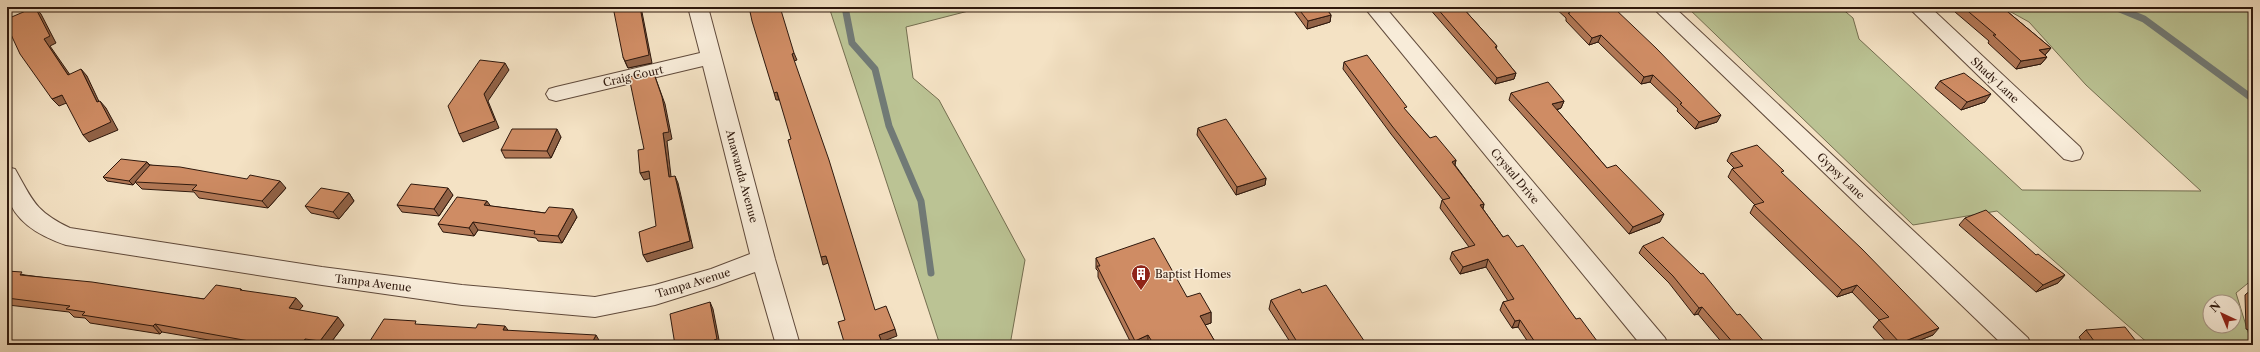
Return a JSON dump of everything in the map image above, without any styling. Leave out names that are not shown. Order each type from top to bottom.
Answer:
[{"type":"street","name":"Anawanda Avenue","points":[[698,7],[763,259],[788,345]]},
{"type":"street","name":"Crystal Drive","points":[[1374,7],[1656,345]]},
{"type":"street","name":"Gypsy Lane","points":[[1662,7],[2019,345]]},
{"type":"street","name":"Shady Lane","points":[[1918,7],[2072,152]]},
{"type":"street","name":"Craig Court","points":[[556,94],[711,57]]},
{"type":"street","name":"Tampa Avenue","points":[[7,175],[23,206],[41,224],[66,236],[322,276],[462,294],[595,306],[655,295],[716,277],[763,259]]},
{"type":"green space","points":[[829,7],[984,7],[906,27],[913,78],[939,100],[1025,260],[1010,345],[940,345]]},
{"type":"green space","points":[[1687,7],[1840,7],[1853,18],[1859,39],[2022,190],[2201,191],[2086,85],[2029,22],[2002,7],[2143,7],[2156,10],[2156,7],[2253,7],[2253,279],[2236,294],[2202,294],[2202,334],[2242,334],[2242,312],[2252,345],[2150,345],[1997,211],[1913,225]]},
{"type":"building","points":[[35,7],[50,36],[44,39],[68,75],[81,69],[97,102],[100,101],[111,122],[83,135],[62,95],[52,99],[20,54],[7,26],[7,19]]},
{"type":"building","points":[[613,7],[640,7],[649,55],[625,61]]},
{"type":"building","points":[[749,7],[780,7],[794,53],[792,54],[829,160],[875,310],[886,306],[895,329],[879,335],[883,345],[845,345],[838,322],[845,320],[826,256],[821,257],[788,140],[791,139],[777,92],[774,93]]},
{"type":"building","points":[[1297,7],[1325,7],[1331,15],[1308,21]]},
{"type":"building","points":[[1436,7],[1462,7],[1497,46],[1495,47],[1516,73],[1497,78]]},
{"type":"building","points":[[1565,7],[1613,7],[1656,48],[1721,115],[1699,122],[1653,75],[1644,77],[1601,35],[1592,38],[1568,13],[1570,13]]},
{"type":"building","points":[[1963,7],[2002,7],[2051,48],[2039,50],[2047,57],[2021,61],[1993,35],[1996,35]]},
{"type":"building","points":[[1367,55],[1407,107],[1404,108],[1430,138],[1436,136],[1456,160],[1452,162],[1484,204],[1480,205],[1503,237],[1508,235],[1517,247],[1523,245],[1576,319],[1580,318],[1600,345],[1537,345],[1520,320],[1515,321],[1503,302],[1514,299],[1488,259],[1463,267],[1452,252],[1475,245],[1442,200],[1450,198],[1392,126],[1344,62]]},
{"type":"building","points":[[480,60],[505,63],[484,94],[495,121],[459,134],[448,106]]},
{"type":"building","points":[[653,71],[662,97],[669,132],[663,133],[669,177],[675,176],[690,241],[643,255],[639,232],[656,226],[649,171],[640,173],[638,150],[644,149],[629,77]]},
{"type":"building","points":[[1964,73],[1991,94],[1967,102],[1940,81]]},
{"type":"building","points":[[1548,82],[1564,101],[1552,104],[1607,168],[1616,165],[1664,214],[1633,227],[1511,93]]},
{"type":"building","points":[[1226,119],[1266,178],[1237,187],[1198,128]]},
{"type":"building","points":[[512,129],[557,129],[547,151],[501,150]]},
{"type":"building","points":[[1757,145],[1784,171],[1781,172],[1862,249],[1939,328],[1900,343],[1879,320],[1889,317],[1857,285],[1842,290],[1754,205],[1764,202],[1732,169],[1743,166],[1731,153]]},
{"type":"building","points":[[121,159],[147,162],[129,181],[103,177]]},
{"type":"building","points":[[150,165],[180,167],[247,179],[250,175],[280,181],[262,201],[192,190],[197,185],[135,182]]},
{"type":"building","points":[[411,184],[448,188],[434,209],[397,205]]},
{"type":"building","points":[[321,188],[349,193],[333,212],[305,206]]},
{"type":"building","points":[[457,197],[487,201],[484,205],[545,213],[549,207],[573,209],[558,236],[534,234],[535,231],[473,222],[469,228],[438,224]]},
{"type":"building","points":[[1986,210],[2036,255],[2038,254],[2065,275],[2043,285],[1965,218]]},
{"type":"building","points":[[1663,237],[1701,274],[1703,273],[1737,315],[1740,314],[1767,345],[1735,345],[1702,307],[1699,308],[1673,276],[1643,246]]},
{"type":"building","name":"Baptist Homes","points":[[1154,238],[1187,297],[1200,293],[1211,312],[1200,316],[1217,345],[1154,345],[1148,335],[1135,341],[1097,266],[1100,266],[1096,258]]},
{"type":"building","points":[[7,271],[22,272],[20,275],[92,282],[204,299],[216,285],[296,298],[289,308],[338,317],[320,341],[305,339],[300,345],[271,345],[155,324],[153,326],[82,315],[85,312],[66,309],[70,306],[7,298]]},
{"type":"building","points":[[1326,285],[1367,345],[1299,345],[1271,300],[1300,289],[1302,293]]},
{"type":"building","points":[[710,302],[717,339],[714,340],[715,345],[675,345],[670,314]]},
{"type":"building","points":[[384,319],[416,321],[415,324],[476,328],[478,324],[505,326],[503,330],[596,335],[591,345],[368,344]]},
{"type":"building","points":[[2125,327],[2139,345],[2097,345],[2086,330]]},
{"type":"waterway","points":[[845,7],[852,43],[875,69],[889,126],[921,201],[931,273]]},
{"type":"waterway","points":[[2115,7],[2144,19],[2253,99]]},
{"type":"place","name":"Baptist Homes","points":[[1141,291]]}]
